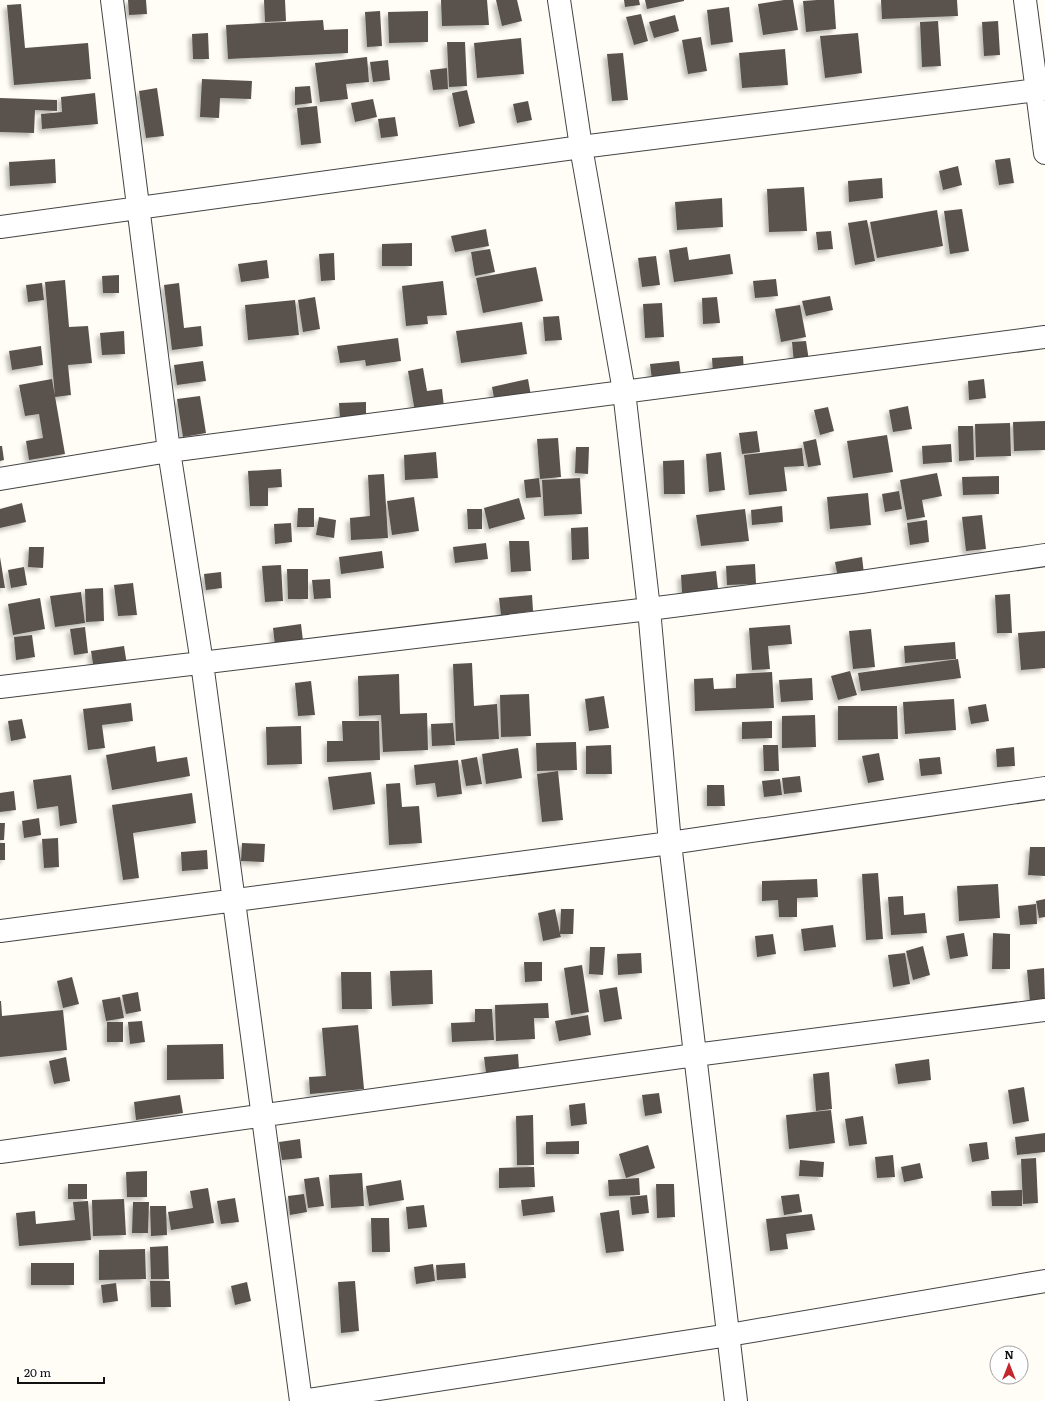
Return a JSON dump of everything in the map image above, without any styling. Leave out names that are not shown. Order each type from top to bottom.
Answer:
[{"type":"street","points":[[112,0],[169,451],[202,662],[301,1401],[729,1335],[1045,1281]]},
{"type":"street","points":[[559,0],[581,147],[624,391],[649,609],[670,843],[736,1401]]},
{"type":"street","points":[[1025,0],[1041,90],[1045,153]]},
{"type":"street","points":[[0,227],[581,147],[1041,90]]},
{"type":"street","points":[[0,479],[169,451],[1045,337]]},
{"type":"street","points":[[0,687],[649,609],[861,582],[1045,555]]},
{"type":"street","points":[[0,931],[234,899],[670,843],[1045,788]]},
{"type":"street","points":[[0,1152],[263,1114],[695,1055],[1045,1010]]},
{"type":"building","points":[[128,0],[146,0],[147,14],[129,15]]},
{"type":"building","points":[[264,0],[285,0],[286,21],[265,22]]},
{"type":"building","points":[[441,0],[487,0],[489,25],[442,26]]},
{"type":"building","points":[[496,0],[517,0],[522,21],[502,26]]},
{"type":"building","points":[[624,0],[639,0],[640,5],[625,7]]},
{"type":"building","points":[[645,0],[684,0],[684,1],[647,9]]},
{"type":"building","points":[[793,0],[798,30],[763,35],[758,4]]},
{"type":"building","points":[[834,0],[836,29],[806,32],[803,1]]},
{"type":"building","points":[[881,0],[957,0],[958,16],[882,19]]},
{"type":"building","points":[[21,4],[25,48],[88,43],[91,79],[14,85],[7,5]]},
{"type":"building","points":[[729,7],[733,42],[711,45],[707,10]]},
{"type":"building","points":[[380,11],[382,46],[367,47],[365,12]]},
{"type":"building","points":[[428,11],[428,42],[389,43],[388,12]]},
{"type":"building","points":[[641,14],[648,41],[634,45],[626,17]]},
{"type":"building","points":[[675,15],[679,31],[654,38],[649,22]]},
{"type":"building","points":[[323,20],[324,30],[348,29],[348,53],[228,59],[226,25]]},
{"type":"building","points":[[938,21],[941,66],[922,67],[920,22]]},
{"type":"building","points":[[998,21],[1000,55],[984,56],[982,22]]},
{"type":"building","points":[[208,33],[209,59],[193,59],[192,34]]},
{"type":"building","points":[[858,33],[862,73],[825,78],[820,36]]},
{"type":"building","points":[[701,37],[707,71],[688,74],[682,40]]},
{"type":"building","points":[[521,38],[524,74],[477,78],[474,43]]},
{"type":"building","points":[[447,42],[465,42],[467,86],[449,87]]},
{"type":"building","points":[[785,49],[788,85],[742,88],[739,53]]},
{"type":"building","points":[[623,53],[628,100],[612,101],[607,54]]},
{"type":"building","points":[[367,57],[369,82],[346,84],[348,99],[320,102],[315,63]]},
{"type":"building","points":[[388,60],[390,80],[373,82],[370,62]]},
{"type":"building","points":[[447,68],[448,89],[433,90],[430,70]]},
{"type":"building","points":[[202,79],[252,81],[251,99],[220,98],[219,118],[200,117]]},
{"type":"building","points":[[310,86],[312,103],[295,105],[295,87]]},
{"type":"building","points":[[157,88],[164,136],[146,138],[139,91]]},
{"type":"building","points":[[467,90],[475,123],[459,127],[452,93]]},
{"type":"building","points":[[95,93],[98,124],[42,129],[41,114],[62,112],[61,97]]},
{"type":"building","points":[[0,98],[57,100],[57,111],[35,110],[34,133],[0,132]]},
{"type":"building","points":[[373,99],[377,117],[355,122],[351,103]]},
{"type":"building","points":[[528,101],[532,120],[517,123],[513,104]]},
{"type":"building","points":[[317,106],[321,143],[301,145],[297,108]]},
{"type":"building","points":[[395,117],[398,136],[381,138],[378,119]]},
{"type":"building","points":[[1010,158],[1014,183],[999,185],[995,160]]},
{"type":"building","points":[[55,159],[56,183],[10,186],[9,162]]},
{"type":"building","points":[[958,166],[962,185],[943,190],[939,171]]},
{"type":"building","points":[[882,178],[883,198],[849,202],[848,181]]},
{"type":"building","points":[[804,187],[807,231],[769,232],[767,189]]},
{"type":"building","points":[[722,198],[723,227],[677,230],[675,202]]},
{"type":"building","points":[[962,209],[969,251],[950,254],[944,211]]},
{"type":"building","points":[[937,210],[943,246],[877,258],[870,222]]},
{"type":"building","points":[[867,220],[875,261],[855,265],[848,223]]},
{"type":"building","points":[[486,229],[489,246],[455,252],[451,236]]},
{"type":"building","points":[[831,231],[833,249],[818,250],[816,232]]},
{"type":"building","points":[[412,243],[412,266],[382,266],[382,244]]},
{"type":"building","points":[[687,247],[689,260],[730,254],[733,274],[674,282],[669,250]]},
{"type":"building","points":[[490,249],[495,272],[475,276],[471,252]]},
{"type":"building","points":[[334,253],[335,280],[321,281],[319,254]]},
{"type":"building","points":[[656,256],[660,285],[642,287],[638,258]]},
{"type":"building","points":[[267,260],[269,278],[241,282],[238,264]]},
{"type":"building","points":[[536,267],[543,301],[483,313],[476,278]]},
{"type":"building","points":[[119,275],[119,293],[103,293],[102,276]]},
{"type":"building","points":[[776,279],[778,296],[755,298],[753,281]]},
{"type":"building","points":[[65,280],[69,327],[88,326],[92,363],[68,365],[71,395],[55,397],[45,282]]},
{"type":"building","points":[[443,281],[447,315],[427,316],[428,324],[406,326],[402,286]]},
{"type":"building","points":[[42,283],[44,300],[28,302],[26,285]]},
{"type":"building","points":[[179,283],[184,328],[201,326],[203,346],[172,350],[164,285]]},
{"type":"building","points":[[830,296],[833,310],[806,316],[802,301]]},
{"type":"building","points":[[315,297],[320,329],[303,332],[298,300]]},
{"type":"building","points":[[717,297],[720,323],[703,324],[702,298]]},
{"type":"building","points":[[295,300],[299,335],[248,340],[245,305]]},
{"type":"building","points":[[662,303],[664,337],[645,338],[643,304]]},
{"type":"building","points":[[800,305],[806,337],[781,342],[775,309]]},
{"type":"building","points":[[559,316],[562,340],[545,341],[543,317]]},
{"type":"building","points":[[522,322],[527,354],[461,363],[456,331]]},
{"type":"building","points":[[124,331],[125,354],[102,355],[100,333]]},
{"type":"building","points":[[398,338],[401,361],[366,366],[365,360],[340,363],[337,346]]},
{"type":"building","points":[[806,341],[809,361],[794,363],[792,342]]},
{"type":"building","points":[[41,346],[43,365],[12,370],[9,351]]},
{"type":"building","points":[[743,356],[744,372],[713,374],[712,358]]},
{"type":"building","points":[[203,361],[206,381],[177,385],[174,365]]},
{"type":"building","points":[[679,361],[681,376],[652,380],[650,364]]},
{"type":"building","points":[[423,368],[427,391],[442,389],[444,407],[415,412],[408,371]]},
{"type":"building","points":[[52,379],[65,454],[29,460],[26,441],[43,438],[39,414],[25,416],[19,385]]},
{"type":"building","points":[[528,379],[531,396],[495,403],[492,387]]},
{"type":"building","points":[[984,379],[986,398],[969,400],[968,381]]},
{"type":"building","points":[[200,396],[206,433],[183,437],[177,399]]},
{"type":"building","points":[[366,402],[366,419],[340,419],[339,403]]},
{"type":"building","points":[[908,406],[912,429],[893,432],[889,410]]},
{"type":"building","points":[[828,407],[834,431],[820,435],[814,410]]},
{"type":"building","points":[[1045,421],[1045,450],[1014,451],[1013,422]]},
{"type":"building","points":[[1010,423],[1011,456],[976,457],[975,424]]},
{"type":"building","points":[[958,426],[973,426],[974,460],[959,461]]},
{"type":"building","points":[[757,431],[760,452],[742,454],[739,433]]},
{"type":"building","points":[[887,435],[893,472],[853,478],[847,441]]},
{"type":"building","points":[[558,438],[561,477],[540,479],[537,439]]},
{"type":"building","points":[[816,439],[821,465],[808,467],[803,442]]},
{"type":"building","points":[[951,444],[952,462],[923,464],[922,446]]},
{"type":"building","points":[[0,446],[2,446],[4,460],[0,461]]},
{"type":"building","points":[[576,447],[589,447],[588,474],[575,473]]},
{"type":"building","points":[[802,448],[804,466],[784,467],[787,491],[749,495],[744,455]]},
{"type":"building","points":[[436,452],[438,478],[405,480],[404,455]]},
{"type":"building","points":[[721,452],[725,490],[709,492],[706,454]]},
{"type":"building","points":[[684,460],[685,494],[664,494],[663,461]]},
{"type":"building","points":[[281,469],[282,487],[268,488],[268,506],[250,506],[248,471]]},
{"type":"building","points":[[937,473],[942,496],[922,500],[925,517],[907,520],[900,480]]},
{"type":"building","points":[[384,474],[388,538],[351,540],[350,518],[370,516],[368,475]]},
{"type":"building","points":[[999,476],[999,494],[963,495],[962,477]]},
{"type":"building","points":[[539,478],[541,497],[526,498],[524,480]]},
{"type":"building","points":[[580,478],[582,514],[544,516],[542,480]]},
{"type":"building","points":[[899,491],[902,509],[885,512],[882,494]]},
{"type":"building","points":[[868,493],[871,525],[830,529],[827,497]]},
{"type":"building","points":[[414,497],[419,531],[392,535],[387,501]]},
{"type":"building","points":[[519,498],[525,519],[489,529],[484,508]]},
{"type":"building","points":[[22,503],[26,522],[0,528],[0,509]]},
{"type":"building","points":[[782,506],[783,522],[752,525],[751,510]]},
{"type":"building","points":[[298,508],[314,508],[314,527],[297,527]]},
{"type":"building","points":[[467,509],[482,509],[482,529],[468,529]]},
{"type":"building","points":[[745,509],[749,541],[701,546],[696,515]]},
{"type":"building","points":[[982,515],[986,549],[966,551],[962,517]]},
{"type":"building","points":[[319,517],[336,520],[334,538],[316,535]]},
{"type":"building","points":[[927,520],[929,542],[910,545],[907,523]]},
{"type":"building","points":[[291,523],[292,542],[275,544],[274,524]]},
{"type":"building","points":[[588,527],[589,559],[572,560],[571,528]]},
{"type":"building","points":[[509,541],[529,541],[531,571],[511,572]]},
{"type":"building","points":[[486,543],[488,559],[455,563],[453,547]]},
{"type":"building","points":[[29,547],[44,547],[43,568],[28,567]]},
{"type":"building","points":[[382,551],[384,568],[341,574],[339,557]]},
{"type":"building","points":[[0,557],[5,588],[0,588]]},
{"type":"building","points":[[862,557],[864,574],[838,578],[835,562]]},
{"type":"building","points":[[755,564],[756,584],[727,585],[726,566]]},
{"type":"building","points":[[281,565],[283,601],[265,602],[262,566]]},
{"type":"building","points":[[24,567],[27,585],[11,588],[8,570]]},
{"type":"building","points":[[287,569],[308,569],[308,599],[288,599]]},
{"type":"building","points":[[716,571],[718,589],[682,593],[681,575]]},
{"type":"building","points":[[221,572],[222,588],[206,590],[204,574]]},
{"type":"building","points":[[330,579],[331,598],[314,599],[312,580]]},
{"type":"building","points":[[133,583],[137,615],[118,616],[114,585]]},
{"type":"building","points":[[103,588],[104,621],[86,622],[85,589]]},
{"type":"building","points":[[81,592],[85,623],[55,627],[50,596]]},
{"type":"building","points":[[1010,594],[1012,633],[997,633],[995,595]]},
{"type":"building","points":[[532,595],[533,611],[501,615],[499,598]]},
{"type":"building","points":[[40,598],[45,629],[13,635],[8,604]]},
{"type":"building","points":[[301,624],[303,641],[275,645],[273,628]]},
{"type":"building","points":[[790,625],[792,644],[768,646],[770,669],[752,670],[749,628]]},
{"type":"building","points":[[85,627],[88,653],[74,655],[70,629]]},
{"type":"building","points":[[871,629],[875,667],[853,669],[849,631]]},
{"type":"building","points":[[1045,631],[1045,668],[1021,670],[1018,633]]},
{"type":"building","points":[[32,635],[35,657],[16,660],[14,637]]},
{"type":"building","points":[[955,642],[956,659],[905,663],[904,646]]},
{"type":"building","points":[[124,646],[127,665],[94,670],[91,651]]},
{"type":"building","points":[[958,659],[961,678],[861,691],[858,673]]},
{"type":"building","points":[[472,663],[474,706],[497,704],[499,739],[456,741],[453,664]]},
{"type":"building","points":[[850,671],[857,695],[838,700],[831,676]]},
{"type":"building","points":[[772,672],[774,708],[695,711],[694,679],[713,678],[714,689],[736,688],[736,674]]},
{"type":"building","points":[[399,674],[400,714],[427,713],[428,750],[383,752],[381,715],[359,716],[358,676]]},
{"type":"building","points":[[812,678],[813,700],[781,702],[779,680]]},
{"type":"building","points":[[311,681],[315,715],[298,716],[295,683]]},
{"type":"building","points":[[529,694],[531,736],[501,737],[500,695]]},
{"type":"building","points":[[604,696],[609,728],[589,731],[585,699]]},
{"type":"building","points":[[954,699],[956,730],[905,734],[903,702]]},
{"type":"building","points":[[131,703],[133,721],[102,725],[105,748],[88,750],[83,709]]},
{"type":"building","points":[[986,704],[989,721],[971,724],[968,707]]},
{"type":"building","points":[[838,706],[897,706],[898,739],[838,740]]},
{"type":"building","points":[[815,715],[816,747],[782,748],[782,716]]},
{"type":"building","points":[[22,719],[26,738],[11,741],[8,721]]},
{"type":"building","points":[[342,721],[379,721],[380,760],[327,762],[327,741],[343,741]]},
{"type":"building","points":[[772,721],[772,738],[742,739],[742,722]]},
{"type":"building","points":[[453,723],[455,745],[432,746],[431,724]]},
{"type":"building","points":[[301,726],[302,764],[267,765],[266,727]]},
{"type":"building","points":[[576,742],[577,770],[537,771],[536,743]]},
{"type":"building","points":[[611,745],[612,774],[586,774],[586,746]]},
{"type":"building","points":[[763,745],[778,745],[779,771],[764,771]]},
{"type":"building","points":[[155,746],[157,762],[187,757],[190,776],[112,790],[106,755]]},
{"type":"building","points":[[1014,747],[1015,766],[997,767],[996,749]]},
{"type":"building","points":[[518,748],[522,778],[486,784],[482,754]]},
{"type":"building","points":[[879,753],[884,780],[868,783],[862,756]]},
{"type":"building","points":[[477,757],[482,784],[466,786],[461,760]]},
{"type":"building","points":[[940,757],[942,774],[921,776],[919,759]]},
{"type":"building","points":[[458,760],[462,794],[437,797],[435,783],[416,785],[414,765]]},
{"type":"building","points":[[558,771],[563,820],[542,822],[537,774]]},
{"type":"building","points":[[371,772],[375,804],[333,810],[328,777]]},
{"type":"building","points":[[71,775],[77,823],[60,826],[58,806],[37,809],[33,780]]},
{"type":"building","points":[[800,776],[802,792],[784,794],[782,778]]},
{"type":"building","points":[[780,779],[782,795],[764,797],[762,781]]},
{"type":"building","points":[[400,783],[402,807],[419,806],[422,843],[389,845],[386,784]]},
{"type":"building","points":[[707,785],[724,785],[725,806],[707,806]]},
{"type":"building","points":[[14,791],[16,810],[0,812],[0,793]]},
{"type":"building","points":[[192,793],[196,823],[133,833],[139,878],[123,880],[112,805]]},
{"type":"building","points":[[39,818],[41,835],[24,838],[22,821]]},
{"type":"building","points":[[0,823],[5,823],[4,840],[0,840]]},
{"type":"building","points":[[58,838],[59,867],[44,868],[42,839]]},
{"type":"building","points":[[0,843],[5,843],[5,860],[0,860]]},
{"type":"building","points":[[242,843],[265,844],[264,862],[241,861]]},
{"type":"building","points":[[1030,847],[1045,847],[1045,876],[1028,875]]},
{"type":"building","points":[[207,850],[208,869],[182,871],[181,852]]},
{"type":"building","points":[[878,873],[883,939],[866,940],[862,874]]},
{"type":"building","points":[[817,879],[818,897],[797,898],[797,917],[779,917],[778,900],[762,901],[762,881]]},
{"type":"building","points":[[998,884],[1000,918],[959,921],[957,886]]},
{"type":"building","points":[[903,896],[904,915],[925,913],[927,933],[891,935],[888,897]]},
{"type":"building","points":[[1045,899],[1045,917],[1039,918],[1036,901]]},
{"type":"building","points":[[1036,904],[1037,924],[1020,925],[1018,906]]},
{"type":"building","points":[[555,909],[560,933],[561,909],[574,909],[573,934],[560,934],[561,937],[543,941],[538,913]]},
{"type":"building","points":[[833,925],[836,947],[804,951],[801,929]]},
{"type":"building","points":[[964,933],[968,956],[950,959],[946,936]]},
{"type":"building","points":[[993,933],[1010,934],[1010,969],[992,969]]},
{"type":"building","points":[[773,934],[776,954],[757,957],[755,936]]},
{"type":"building","points":[[923,946],[930,975],[913,980],[906,951]]},
{"type":"building","points":[[590,947],[605,947],[603,975],[589,974]]},
{"type":"building","points":[[641,953],[642,973],[618,975],[617,954]]},
{"type":"building","points":[[905,953],[910,984],[893,987],[888,955]]},
{"type":"building","points":[[524,962],[542,962],[542,981],[525,982]]},
{"type":"building","points":[[582,965],[589,1012],[571,1015],[564,968]]},
{"type":"building","points":[[1044,968],[1045,1001],[1030,1002],[1027,970]]},
{"type":"building","points":[[432,970],[433,1004],[392,1006],[390,971]]},
{"type":"building","points":[[341,972],[371,972],[372,1009],[342,1009]]},
{"type":"building","points":[[72,977],[79,1004],[63,1008],[57,981]]},
{"type":"building","points":[[617,987],[622,1019],[604,1022],[599,990]]},
{"type":"building","points":[[138,992],[141,1011],[126,1014],[122,995]]},
{"type":"building","points":[[120,997],[124,1018],[106,1021],[102,1000]]},
{"type":"building","points":[[0,1001],[2,1016],[63,1010],[67,1050],[0,1057]]},
{"type":"building","points":[[548,1003],[549,1018],[534,1018],[535,1039],[496,1041],[495,1005]]},
{"type":"building","points":[[475,1009],[492,1009],[494,1040],[452,1042],[451,1023],[475,1022]]},
{"type":"building","points":[[588,1015],[591,1035],[559,1041],[555,1021]]},
{"type":"building","points":[[142,1021],[145,1042],[130,1044],[128,1022]]},
{"type":"building","points":[[107,1022],[123,1022],[123,1042],[107,1042]]},
{"type":"building","points":[[358,1025],[364,1089],[310,1094],[309,1077],[326,1076],[322,1028]]},
{"type":"building","points":[[223,1044],[224,1079],[167,1080],[167,1045]]},
{"type":"building","points":[[518,1054],[519,1069],[486,1073],[484,1057]]},
{"type":"building","points":[[66,1057],[70,1081],[54,1084],[49,1061]]},
{"type":"building","points":[[929,1059],[931,1080],[898,1084],[895,1064]]},
{"type":"building","points":[[829,1072],[832,1109],[816,1111],[813,1074]]},
{"type":"building","points":[[1024,1087],[1029,1121],[1013,1124],[1008,1090]]},
{"type":"building","points":[[659,1093],[662,1113],[645,1116],[642,1095]]},
{"type":"building","points":[[180,1095],[183,1113],[136,1120],[134,1102]]},
{"type":"building","points":[[585,1103],[587,1124],[571,1126],[569,1105]]},
{"type":"building","points":[[831,1110],[835,1143],[789,1149],[786,1115]]},
{"type":"building","points":[[533,1115],[534,1165],[517,1165],[516,1116]]},
{"type":"building","points":[[863,1116],[867,1144],[849,1146],[845,1119]]},
{"type":"building","points":[[1045,1133],[1045,1152],[1017,1155],[1015,1137]]},
{"type":"building","points":[[300,1139],[302,1158],[282,1160],[279,1142]]},
{"type":"building","points":[[579,1141],[579,1154],[546,1154],[546,1142]]},
{"type":"building","points":[[987,1142],[989,1159],[972,1162],[969,1144]]},
{"type":"building","points":[[648,1145],[655,1168],[626,1178],[619,1154]]},
{"type":"building","points":[[893,1155],[895,1177],[877,1178],[875,1157]]},
{"type":"building","points":[[1036,1158],[1038,1203],[1023,1204],[1021,1159]]},
{"type":"building","points":[[800,1160],[824,1162],[823,1177],[799,1176]]},
{"type":"building","points":[[920,1163],[923,1178],[904,1182],[901,1167]]},
{"type":"building","points":[[534,1167],[535,1187],[499,1188],[499,1168]]},
{"type":"building","points":[[147,1171],[147,1197],[127,1197],[126,1172]]},
{"type":"building","points":[[362,1173],[364,1206],[331,1208],[329,1175]]},
{"type":"building","points":[[319,1177],[324,1206],[308,1208],[304,1179]]},
{"type":"building","points":[[639,1178],[640,1195],[609,1196],[608,1180]]},
{"type":"building","points":[[401,1180],[404,1200],[369,1206],[366,1186]]},
{"type":"building","points":[[68,1184],[87,1184],[87,1199],[68,1199]]},
{"type":"building","points":[[656,1184],[674,1184],[675,1217],[657,1218]]},
{"type":"building","points":[[208,1188],[214,1223],[171,1230],[168,1212],[193,1208],[190,1191]]},
{"type":"building","points":[[1022,1190],[1022,1206],[992,1206],[991,1191]]},
{"type":"building","points":[[304,1194],[307,1212],[290,1215],[288,1196]]},
{"type":"building","points":[[799,1194],[802,1212],[784,1215],[781,1196]]},
{"type":"building","points":[[647,1195],[649,1213],[632,1215],[630,1197]]},
{"type":"building","points":[[553,1196],[555,1212],[523,1216],[521,1200]]},
{"type":"building","points":[[235,1198],[239,1222],[221,1224],[217,1201]]},
{"type":"building","points":[[124,1199],[126,1235],[93,1236],[92,1200]]},
{"type":"building","points":[[88,1201],[91,1240],[19,1246],[16,1213],[35,1211],[36,1224],[75,1220],[73,1202]]},
{"type":"building","points":[[133,1202],[149,1202],[148,1233],[132,1233]]},
{"type":"building","points":[[424,1205],[427,1227],[408,1229],[406,1207]]},
{"type":"building","points":[[150,1206],[166,1206],[167,1235],[151,1236]]},
{"type":"building","points":[[619,1210],[624,1251],[606,1253],[600,1213]]},
{"type":"building","points":[[812,1214],[815,1230],[786,1234],[788,1249],[770,1251],[766,1219]]},
{"type":"building","points":[[371,1218],[389,1218],[390,1252],[372,1252]]},
{"type":"building","points":[[168,1246],[169,1279],[151,1279],[150,1247]]},
{"type":"building","points":[[145,1249],[146,1279],[99,1280],[99,1250]]},
{"type":"building","points":[[31,1263],[74,1263],[74,1285],[31,1285]]},
{"type":"building","points":[[465,1263],[466,1278],[437,1280],[436,1265]]},
{"type":"building","points":[[433,1264],[435,1281],[416,1284],[414,1267]]},
{"type":"building","points":[[150,1281],[170,1281],[171,1307],[151,1307]]},
{"type":"building","points":[[355,1281],[359,1331],[341,1333],[338,1282]]},
{"type":"building","points":[[247,1282],[251,1301],[235,1305],[231,1286]]},
{"type":"building","points":[[116,1283],[118,1301],[103,1303],[101,1285]]}]
